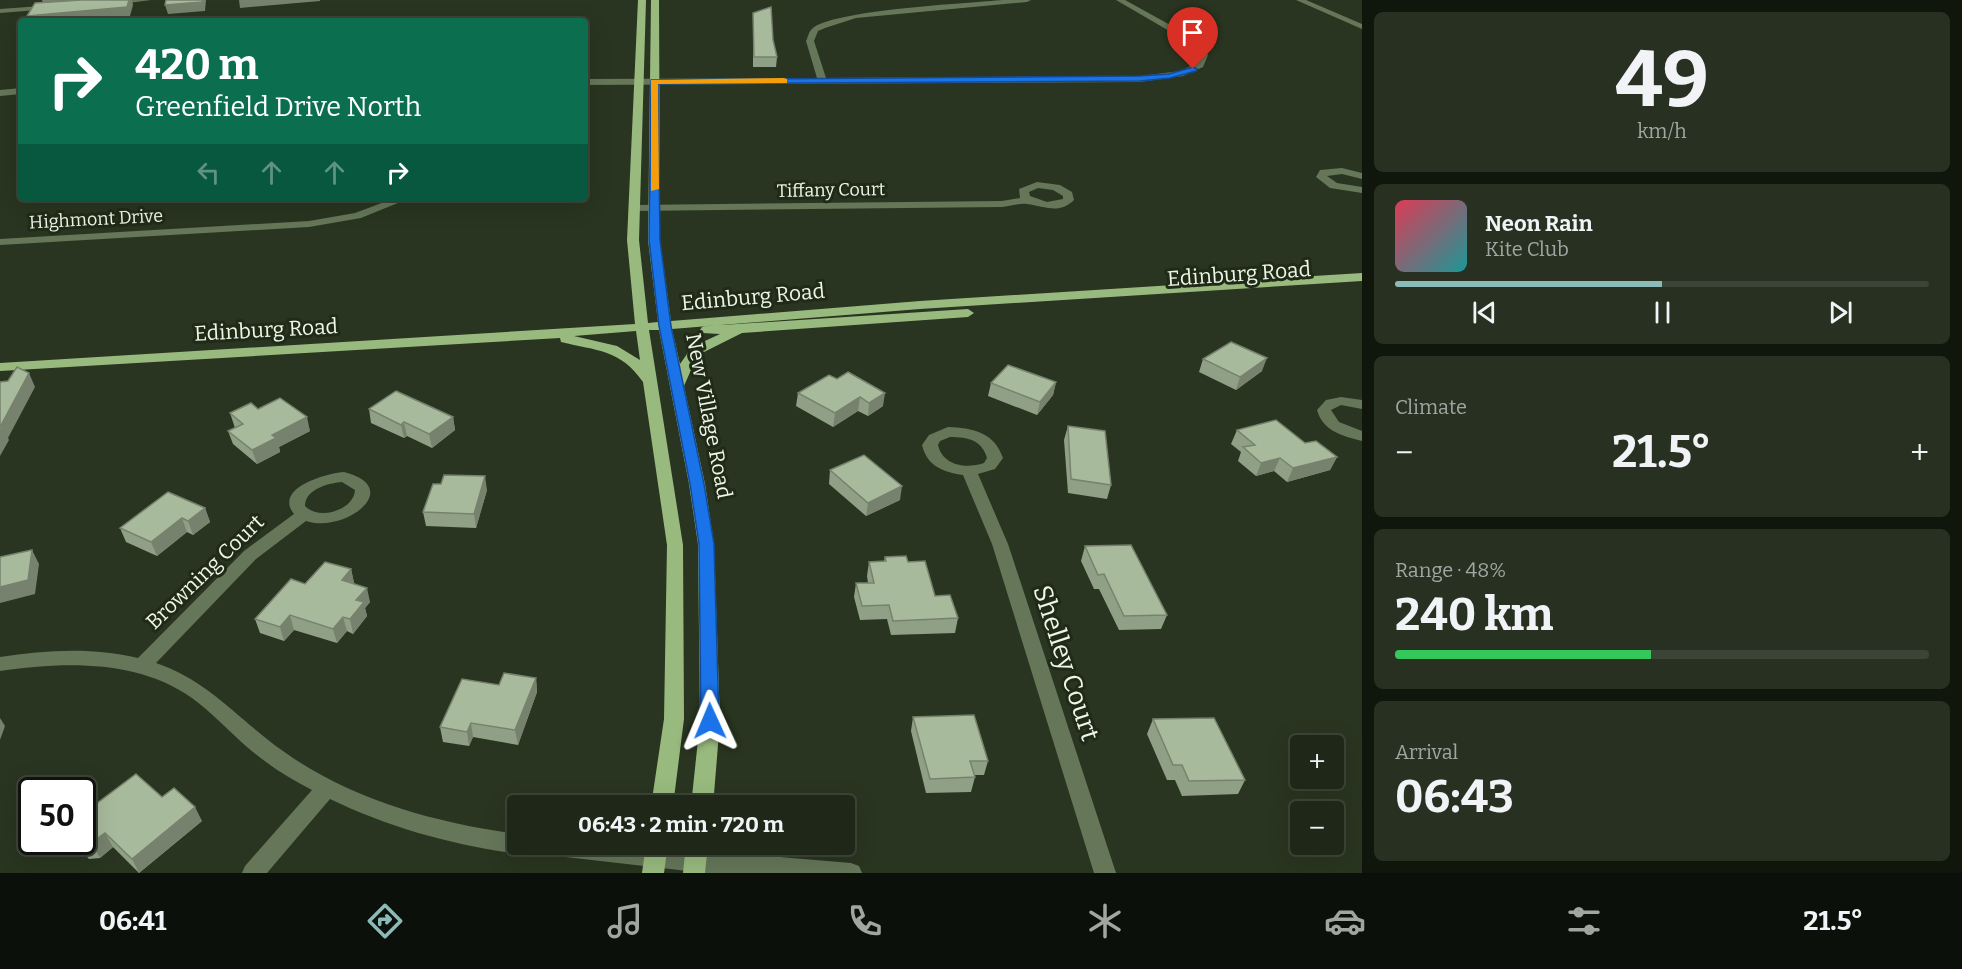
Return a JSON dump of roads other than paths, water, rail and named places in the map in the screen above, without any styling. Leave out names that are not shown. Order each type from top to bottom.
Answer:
[{"type":"main road","points":[[642,0],[633,240],[642,328],[675,545],[674,719],[664,795]]},
{"type":"main road","name":"New Village Road","points":[[655,0],[654,240],[665,326],[706,544],[710,721],[703,795]]},
{"type":"main road","name":"Edinburg Road","points":[[0,368],[542,335],[908,306],[1362,277]]},
{"type":"main road","name":"Edinburg Road","points":[[665,326],[697,329],[748,329],[926,315],[1362,288]]},
{"type":"main road","points":[[677,386],[686,361],[692,353],[711,342],[748,329]]},
{"type":"main road","points":[[542,335],[580,341],[621,352],[633,359],[645,373],[651,385]]},
{"type":"street","points":[[103,3],[147,0]]},
{"type":"street","points":[[945,0],[955,6]]},
{"type":"street","points":[[822,81],[810,41],[811,35],[822,26],[855,16],[1027,0]]},
{"type":"street","points":[[588,82],[1140,79],[1176,74],[1200,64],[1204,54],[1198,44],[1120,0]]},
{"type":"street","points":[[1300,0],[1362,27]]},
{"type":"street","points":[[0,11],[58,7]]},
{"type":"street","points":[[0,93],[18,91]]},
{"type":"street","points":[[1360,174],[1335,170],[1324,172],[1321,177],[1334,186],[1362,190]]},
{"type":"street","name":"Tiffany Court","points":[[634,208],[1002,204],[1029,200]]},
{"type":"street","name":"Highmont Drive","points":[[0,242],[309,224],[357,216],[397,201]]},
{"type":"street","points":[[1362,405],[1334,402],[1324,411],[1325,416],[1338,428],[1362,435]]},
{"type":"street","name":"Shelley Court","points":[[969,472],[1000,544],[1105,873]]},
{"type":"street","name":"Browning Court","points":[[141,667],[249,555],[304,514]]},
{"type":"street","points":[[0,664],[62,657],[104,660],[141,667],[169,676],[196,691],[284,763],[327,788],[374,809],[442,830],[507,842]]},
{"type":"street","points":[[253,873],[327,788]]},
{"type":"street","points":[[627,855],[851,873]]}]
